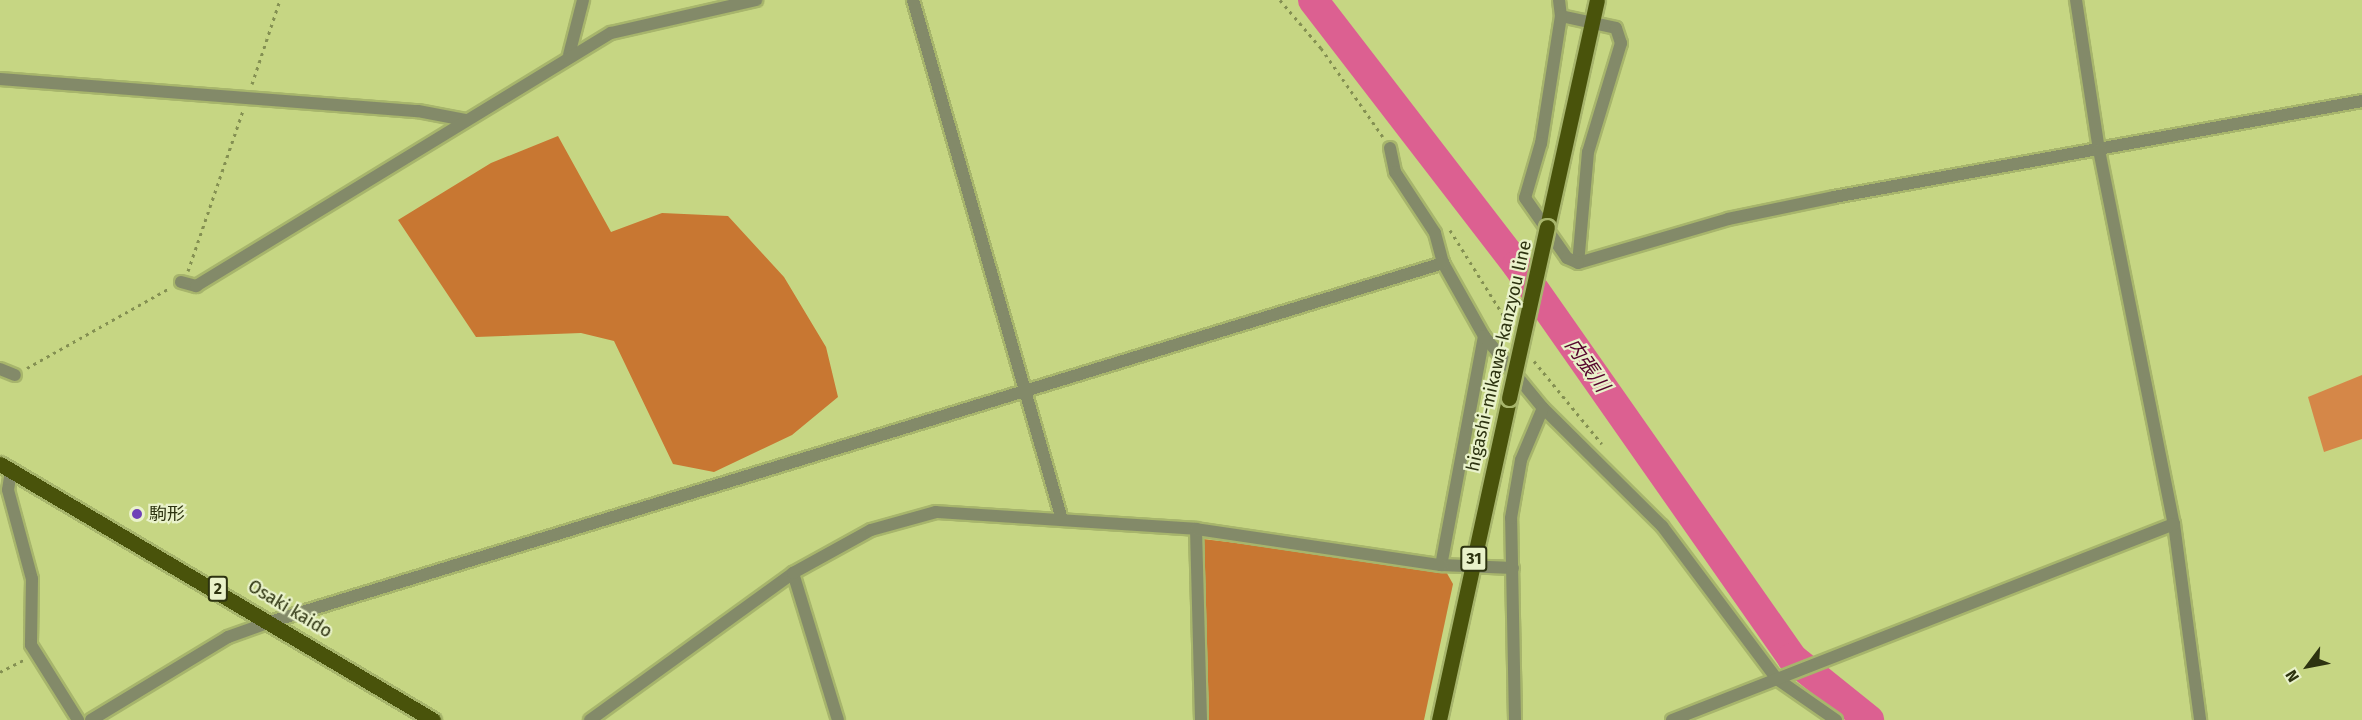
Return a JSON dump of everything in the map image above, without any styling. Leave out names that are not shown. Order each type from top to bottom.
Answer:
[{"type":"main road","name":"higashi-mikawa-kanzyou line","points":[[1439,720],[1597,0]]},
{"type":"main road","name":"Osaki kaido","points":[[5,467],[273,621],[433,720]]},
{"type":"street","points":[[569,55],[583,0]]},
{"type":"street","points":[[181,282],[196,286],[569,55],[626,26],[756,0]]},
{"type":"street","points":[[913,0],[1061,516]]},
{"type":"street","points":[[1559,0],[1561,16],[1541,143],[1525,198],[1567,258],[1578,263],[1728,219],[2362,101]]},
{"type":"street","points":[[2076,0],[2099,150],[2174,524],[2200,720]]},
{"type":"street","points":[[1561,16],[1593,21],[1616,28],[1621,44],[1588,152],[1578,263]]},
{"type":"street","points":[[0,79],[418,111],[465,120]]},
{"type":"street","points":[[1390,148],[1395,172],[1435,233],[1443,263],[1484,336],[1543,408],[1662,526],[1777,679],[1836,720]]},
{"type":"street","points":[[91,720],[228,637],[273,621],[1443,263]]},
{"type":"street","points":[[1442,565],[1484,336]]},
{"type":"street","points":[[0,369],[15,375]]},
{"type":"street","points":[[1515,720],[1511,518],[1521,460],[1543,408]]},
{"type":"street","points":[[5,467],[5,505],[28,552],[35,654],[78,720]]},
{"type":"street","points":[[590,720],[793,573],[871,530],[936,512],[1061,516],[1091,525],[1196,529],[1442,565],[1513,568]]},
{"type":"street","points":[[1672,720],[1704,714],[1777,679],[2174,524]]},
{"type":"street","points":[[1196,529],[1201,720]]},
{"type":"street","points":[[793,573],[838,720]]},
{"type":"path","points":[[15,375],[181,282],[280,0]]},
{"type":"path","points":[[1280,0],[1321,48],[1390,148]]},
{"type":"path","points":[[1446,224],[1521,343],[1559,398],[1608,452]]},
{"type":"path","points":[[0,672],[35,654]]},
{"type":"shaded area","points":[[558,136],[611,232],[662,213],[728,216],[784,277],[826,347],[838,397],[792,435],[714,472],[673,464],[614,341],[581,333],[476,337],[398,220],[491,163]]},
{"type":"shaded area","points":[[2362,375],[2362,439],[2324,452],[2308,397]]},
{"type":"shaded area","points":[[1203,539],[1444,568],[1453,584],[1424,720],[1209,720]]},
{"type":"waterway","name":"内張川","points":[[1313,0],[1517,265],[1792,658],[1869,720]]},
{"type":"place","name":"駒形","points":[[137,514]]}]
